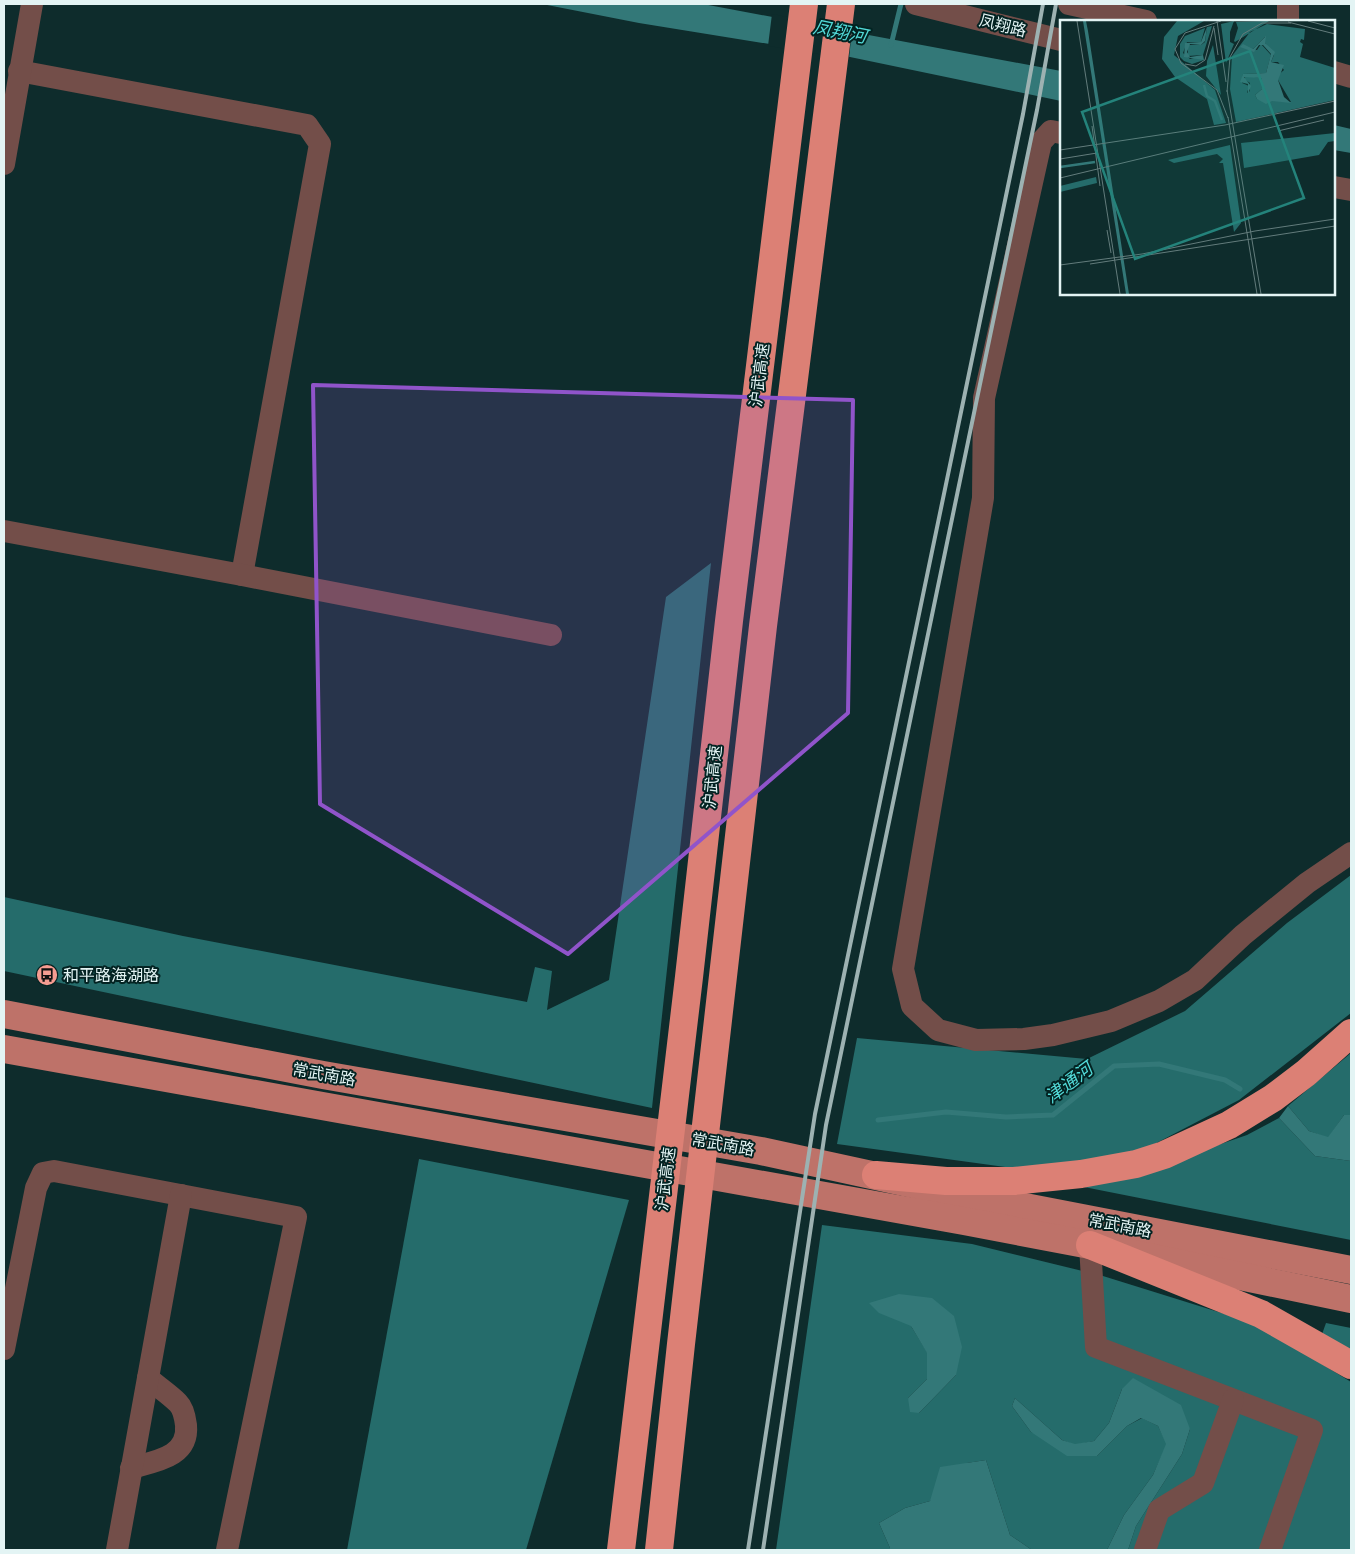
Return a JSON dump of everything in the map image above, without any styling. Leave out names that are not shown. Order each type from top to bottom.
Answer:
[{"type":"highway","name":"沪武高速","points":[[621,1550],[690,977],[730,611],[804,4]]},
{"type":"highway","name":"沪武高速","points":[[659,1550],[764,617],[841,4]]},
{"type":"highway","points":[[876,1175],[946,1181],[1014,1181],[1081,1174],[1136,1164],[1164,1155],[1229,1125],[1273,1098],[1306,1073],[1351,1033]]},
{"type":"highway","points":[[1090,1245],[1261,1314],[1351,1365]]},
{"type":"main road","name":"常武南路","points":[[4,1014],[323,1075],[761,1151],[968,1196],[1351,1270]]},
{"type":"main road","name":"常武南路","points":[[4,1049],[964,1221],[1090,1245],[1351,1300]]},
{"type":"street","points":[[4,164],[32,4]]},
{"type":"street","name":"凤翔路","points":[[916,4],[943,9],[983,9],[1060,40]]},
{"type":"street","points":[[1069,4],[1141,20]]},
{"type":"street","points":[[1288,4],[1288,20]]},
{"type":"street","points":[[19,71],[307,125],[320,144],[242,575]]},
{"type":"street","points":[[1335,72],[1351,77]]},
{"type":"street","points":[[1335,88],[1351,92]]},
{"type":"street","points":[[1060,133],[1051,130],[1041,142],[984,398],[982,498],[903,969],[912,1006],[938,1030],[976,1040],[1024,1039],[1053,1035],[1111,1021],[1159,1002],[1195,980],[1243,936],[1307,883],[1351,853]]},
{"type":"street","points":[[1335,187],[1351,190]]},
{"type":"street","points":[[4,531],[551,635]]},
{"type":"street","points":[[5,1334],[36,1188],[43,1173],[54,1171],[296,1217],[227,1550]]},
{"type":"street","points":[[116,1550],[181,1195]]},
{"type":"street","points":[[1090,1245],[1096,1347],[1312,1430],[1270,1550]]},
{"type":"street","points":[[132,1468],[159,1460],[179,1450],[186,1430],[185,1418],[180,1404],[148,1378]]},
{"type":"street","points":[[1145,1550],[1159,1510],[1203,1483],[1233,1400]]},
{"type":"highlighted area","points":[[313,385],[853,400],[848,713],[568,954],[320,804]]},
{"type":"shaded area","points":[[711,563],[652,1108],[4,971],[4,897],[183,936],[527,1002],[535,967],[552,971],[547,1010],[609,980],[666,597]]},
{"type":"shaded area","points":[[1351,875],[1351,1013],[1239,1100],[1141,1151],[1028,1170],[837,1144],[857,1038],[1087,1059],[1185,1011],[1287,923]]},
{"type":"shaded area","points":[[1351,1053],[1351,1115],[1344,1115],[1328,1138],[1309,1131],[1288,1106]]},
{"type":"shaded area","points":[[1279,1118],[1315,1156],[1351,1161],[1351,1240],[1084,1187],[1177,1159],[1247,1135]]},
{"type":"shaded area","points":[[419,1159],[629,1200],[526,1550],[347,1550]]},
{"type":"shaded area","points":[[822,1225],[972,1244],[1103,1276],[1257,1324],[1351,1382],[1351,1549],[1128,1550],[1136,1526],[1182,1454],[1190,1429],[1122,1389],[1109,1423],[1094,1441],[1075,1445],[1062,1440],[1015,1398],[1012,1406],[1031,1432],[1097,1456],[1127,1426],[1142,1418],[1158,1426],[1167,1444],[1153,1475],[1124,1515],[1107,1550],[1032,1550],[1010,1535],[986,1460],[967,1463],[930,1501],[905,1508],[879,1523],[890,1550],[776,1550]],"holes":[[[911,1326],[956,1375],[919,1413],[908,1398],[927,1379],[927,1352]]]},
{"type":"shaded area","points":[[1326,1323],[1351,1328],[1351,1356],[1321,1337]]},
{"type":"water","name":"凤翔河","points":[[542,4],[703,4],[1060,71],[1060,101],[850,57],[639,23]]},
{"type":"water","points":[[1335,125],[1351,129],[1351,153],[1335,150]]},
{"type":"water","points":[[1288,1106],[1309,1131],[1328,1137],[1344,1115],[1351,1115],[1351,1161],[1315,1156],[1279,1118]]},
{"type":"water","points":[[899,1294],[932,1298],[954,1316],[962,1347],[956,1375],[919,1413],[910,1412],[908,1398],[927,1379],[927,1353],[911,1326],[879,1313],[869,1303]]},
{"type":"water","points":[[1133,1378],[1181,1405],[1190,1429],[1182,1454],[1136,1526],[1128,1550],[1107,1550],[1124,1515],[1153,1475],[1166,1444],[1158,1426],[1141,1418],[1127,1426],[1097,1456],[1067,1456],[1031,1432],[1012,1406],[1015,1398],[1062,1440],[1075,1444],[1094,1441],[1109,1423],[1122,1389]]},
{"type":"water","points":[[986,1460],[1010,1535],[1032,1550],[890,1550],[879,1523],[905,1508],[930,1501],[940,1467]]},
{"type":"pier","points":[[772,14],[852,29],[849,59],[768,46]]},
{"type":"waterway","points":[[891,45],[901,4]]},
{"type":"waterway","name":"津通河","points":[[878,1120],[946,1112],[1006,1117],[1053,1115],[1114,1066],[1159,1064],[1225,1080],[1240,1089]]},
{"type":"railway","points":[[748,1550],[815,1114],[1023,114],[1043,4]]},
{"type":"railway","points":[[763,1550],[826,1125],[1037,110],[1056,4]]},
{"type":"place","name":"和平路海湖路","points":[[47,975]]}]
